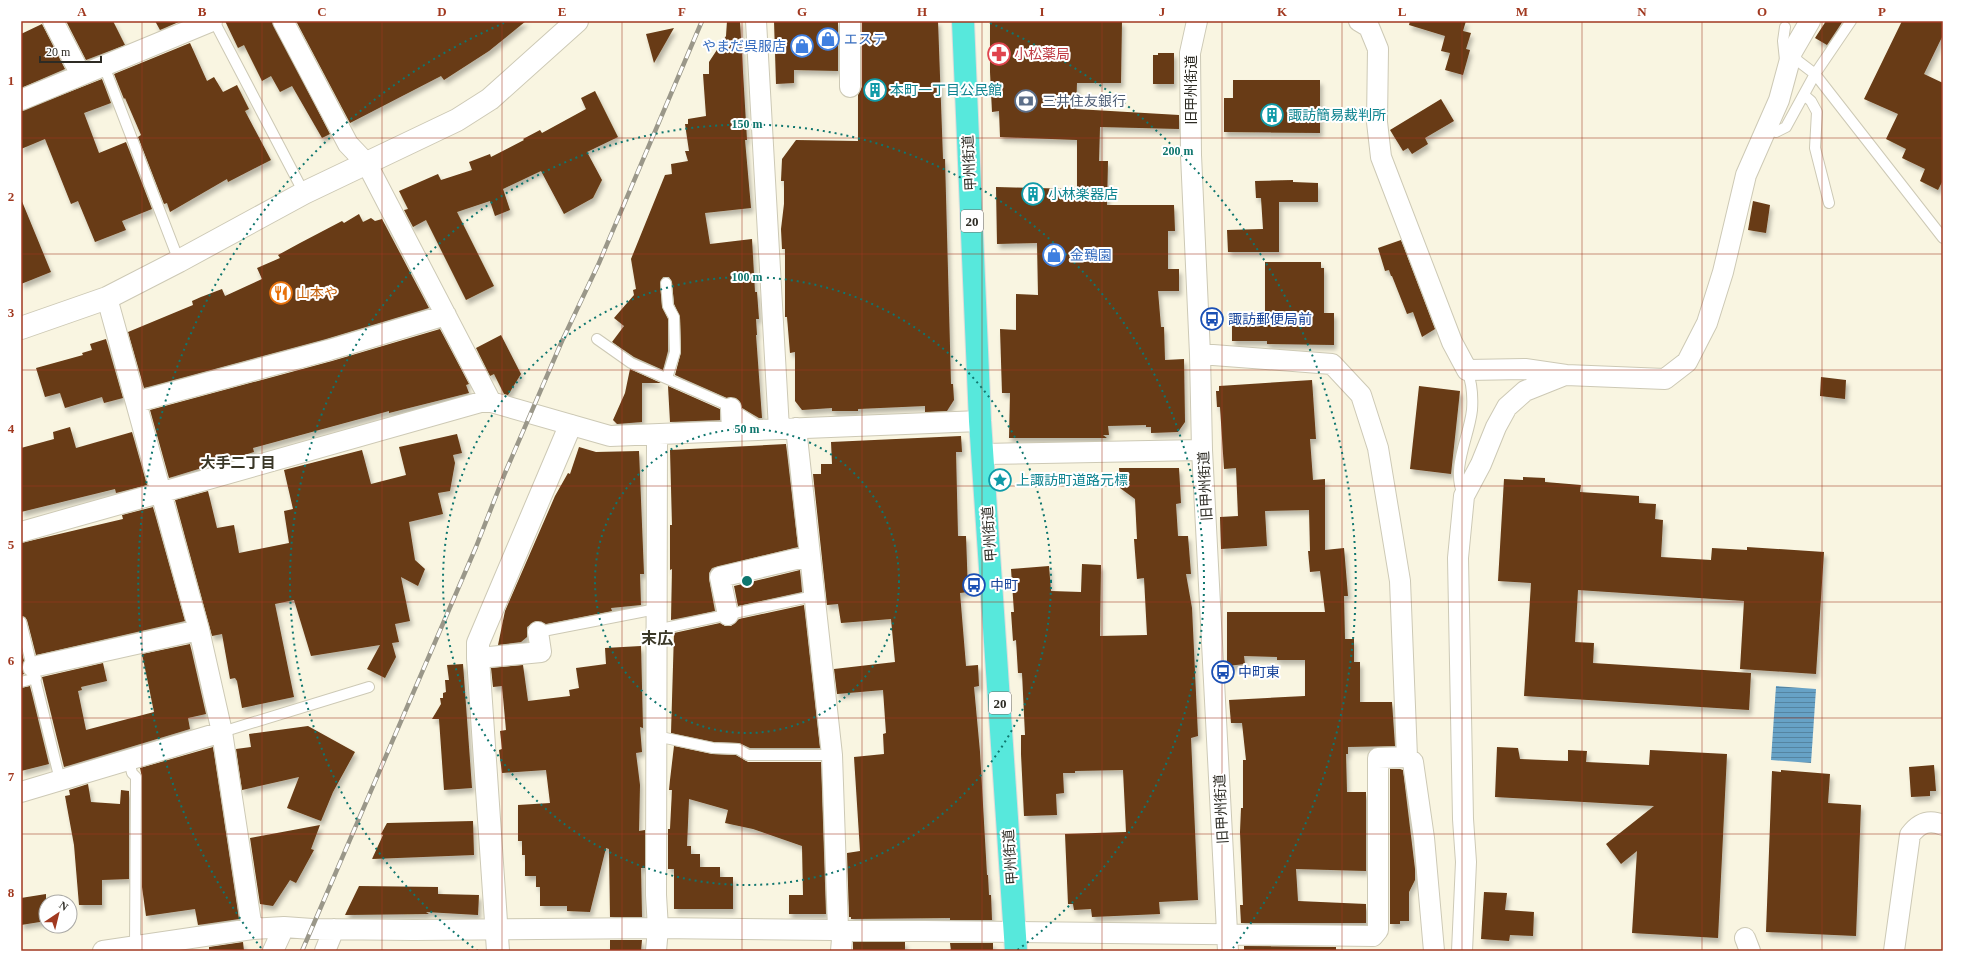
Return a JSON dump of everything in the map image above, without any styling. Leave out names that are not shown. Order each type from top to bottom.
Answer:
[{"type":"highway","name":"甲州街道","points":[[963,21],[980,421],[984,454],[1015,941]]},
{"type":"street","points":[[53,21],[81,75]]},
{"type":"street","points":[[21,100],[213,21]]},
{"type":"street","points":[[283,21],[348,144],[366,164],[491,402]]},
{"type":"street","points":[[21,328],[107,298],[179,261],[304,193],[457,120],[490,99],[577,21]]},
{"type":"street","points":[[756,21],[780,429],[809,556],[814,596],[832,755],[838,929],[842,939],[841,951]]},
{"type":"street","points":[[850,21],[850,87]]},
{"type":"street","name":"旧甲州街道","points":[[1197,21],[1190,53],[1191,147],[1200,354],[1202,450],[1228,942]]},
{"type":"street","points":[[1359,21],[1369,27],[1378,49],[1377,122],[1381,158],[1449,335],[1467,370],[1526,369],[1566,375],[1665,379],[1687,362],[1707,323],[1722,272],[1746,175],[1761,138],[1767,129],[1784,86],[1786,72],[1792,52],[1810,21]]},
{"type":"street","points":[[107,298],[199,630],[222,732],[252,929]]},
{"type":"street","points":[[136,402],[329,350],[446,315]]},
{"type":"street","points":[[1200,354],[1332,364],[1361,395],[1378,448],[1400,581],[1407,758]]},
{"type":"street","points":[[1462,951],[1466,862],[1463,819],[1458,558],[1464,496],[1481,464],[1496,427],[1507,407],[1525,392],[1566,375]]},
{"type":"street","points":[[21,532],[481,402],[491,402],[570,426],[610,436],[980,421]]},
{"type":"street","points":[[731,408],[732,431]]},
{"type":"street","points":[[498,941],[478,643],[570,426]]},
{"type":"street","points":[[656,951],[658,928],[656,895],[657,435]]},
{"type":"street","points":[[984,454],[1202,450]]},
{"type":"street","points":[[728,615],[720,577],[809,556]]},
{"type":"street","points":[[30,676],[199,630]]},
{"type":"street","points":[[478,658],[541,652],[538,632]]},
{"type":"street","points":[[21,792],[222,732]]},
{"type":"street","points":[[107,951],[252,929],[284,927],[334,929],[498,941],[658,928],[838,929],[1015,941],[1228,942],[1373,936],[1378,930],[1378,758],[1407,758],[1413,762],[1424,838],[1434,951]]},
{"type":"street","points":[[1894,951],[1910,835],[1917,826],[1935,821],[1943,825]]},
{"type":"street","points":[[274,951],[284,927]]},
{"type":"street","points":[[325,951],[334,929]]},
{"type":"street","points":[[1741,951],[1745,938],[1750,951]]},
{"type":"lane","points":[[213,21],[304,193]]},
{"type":"lane","points":[[1767,129],[1776,132],[1786,127],[1815,74],[1851,21]]},
{"type":"lane","points":[[1785,28],[1783,41],[1786,72]]},
{"type":"lane","points":[[1792,52],[1798,61],[1815,74],[1943,238]]},
{"type":"lane","points":[[104,66],[179,261]]},
{"type":"lane","points":[[1804,95],[1811,101],[1817,112],[1815,148],[1829,203]]},
{"type":"lane","points":[[666,283],[668,306],[674,317],[675,352],[667,378]]},
{"type":"lane","points":[[597,339],[631,363],[780,429]]},
{"type":"lane","points":[[1464,496],[1460,487],[1459,471],[1472,410],[1472,384],[1467,370]]},
{"type":"lane","points":[[656,630],[814,596]]},
{"type":"lane","points":[[538,632],[656,609]]},
{"type":"lane","points":[[21,622],[30,676],[60,780]]},
{"type":"lane","points":[[222,732],[369,686]]},
{"type":"lane","points":[[656,736],[713,748],[738,749],[748,755],[832,755]]},
{"type":"lane","points":[[129,760],[132,773],[136,777],[135,946]]},
{"type":"water","points":[[1776,686],[1816,689],[1811,763],[1771,760]]},
{"type":"building","points":[[66,21],[113,21],[125,45],[86,60]]},
{"type":"building","points":[[155,21],[181,21],[160,30]]},
{"type":"building","points":[[225,21],[272,21],[330,134],[322,138],[292,86],[280,92],[271,76],[262,81],[244,45],[238,48]]},
{"type":"building","points":[[296,21],[526,21],[489,51],[444,80],[441,76],[350,123]]},
{"type":"building","points":[[727,21],[740,21],[747,140],[745,140],[751,208],[705,213],[710,244],[752,239],[755,292],[757,292],[759,319],[756,319],[756,335],[762,418],[759,418],[742,408],[740,402],[736,398],[727,398],[675,375],[681,352],[680,317],[674,304],[672,282],[669,277],[663,277],[660,283],[662,307],[668,319],[668,351],[663,370],[634,357],[612,342],[624,326],[614,318],[634,295],[633,290],[636,289],[631,259],[665,175],[672,174],[671,164],[688,161],[685,151],[689,151],[685,124],[688,124],[688,119],[706,116],[703,74],[709,74],[709,62],[726,36]]},
{"type":"building","points":[[774,21],[838,21],[838,71],[794,70],[794,83],[776,84]]},
{"type":"building","points":[[862,21],[938,21],[943,159],[945,159],[951,384],[953,384],[954,400],[947,411],[925,412],[925,406],[858,409],[858,411],[832,411],[832,408],[802,410],[795,401],[795,352],[790,353],[787,317],[785,317],[785,249],[782,249],[781,229],[784,204],[784,181],[781,181],[782,159],[796,140],[858,141],[858,95],[862,87]]},
{"type":"building","points":[[990,21],[1122,21],[1121,83],[1077,83],[1076,109],[1179,115],[1179,129],[1100,127],[1099,161],[1108,161],[1107,205],[1174,205],[1175,231],[1168,231],[1168,269],[1179,269],[1179,291],[1158,291],[1161,327],[1164,327],[1165,360],[1184,359],[1185,422],[1178,432],[1151,433],[1151,427],[1146,427],[1146,425],[1108,426],[1109,435],[1103,435],[1107,438],[1009,438],[1010,393],[1002,393],[1000,329],[1016,330],[1016,294],[1038,295],[1037,243],[997,244],[996,187],[1077,189],[1077,140],[1000,137],[999,111],[992,112]]},
{"type":"building","points":[[1410,21],[1466,21],[1463,31],[1471,33],[1466,49],[1470,50],[1463,75],[1445,70],[1450,53],[1441,51],[1445,36],[1409,25]]},
{"type":"building","points":[[1826,21],[1843,21],[1827,45],[1815,38]]},
{"type":"building","points":[[1902,21],[1943,21],[1943,35],[1924,74],[1943,83],[1943,180],[1938,190],[1920,181],[1925,169],[1902,158],[1906,149],[1886,139],[1898,114],[1864,99]]},
{"type":"building","points":[[42,24],[65,69],[21,88],[21,34]]},
{"type":"building","points":[[674,28],[654,63],[646,34]]},
{"type":"building","points":[[190,43],[207,81],[214,77],[223,92],[237,85],[249,109],[245,111],[271,160],[228,182],[227,179],[170,212],[167,203],[164,204],[138,137],[141,135],[114,74]]},
{"type":"building","points":[[1158,53],[1174,53],[1174,84],[1153,84],[1153,55],[1158,55]]},
{"type":"building","points":[[102,79],[111,103],[84,113],[99,153],[126,142],[152,209],[122,221],[126,230],[95,242],[78,201],[71,204],[45,139],[21,149],[21,111]]},
{"type":"building","name":"諏訪簡易裁判所","points":[[1233,80],[1320,80],[1320,133],[1224,132],[1224,98],[1233,98]]},
{"type":"building","points":[[595,91],[618,137],[587,152],[602,180],[593,198],[564,214],[541,171],[503,189],[510,210],[495,216],[490,201],[457,212],[494,286],[466,300],[426,220],[413,227],[404,210],[408,209],[399,191],[438,174],[441,180],[472,170],[469,162],[490,154],[491,157],[540,130],[542,133],[586,109],[581,98]]},
{"type":"building","points":[[1441,99],[1454,121],[1425,138],[1428,144],[1412,154],[1408,148],[1403,151],[1390,130]]},
{"type":"building","points":[[1293,180],[1293,182],[1318,183],[1318,202],[1279,202],[1279,252],[1228,252],[1227,230],[1263,229],[1261,198],[1256,198],[1255,181]]},
{"type":"building","points":[[21,199],[51,272],[21,284]]},
{"type":"building","points":[[1753,201],[1770,205],[1766,233],[1748,230]]},
{"type":"building","points":[[359,214],[363,222],[371,218],[375,221],[382,219],[429,308],[326,339],[144,388],[128,332],[193,305],[192,301],[201,297],[222,289],[225,296],[262,279],[257,268],[280,258],[278,255],[300,243],[342,221],[344,223]]},
{"type":"building","points":[[1401,240],[1435,329],[1422,337],[1413,312],[1407,314],[1389,270],[1385,271],[1378,248]]},
{"type":"building","points":[[1265,262],[1321,262],[1321,268],[1324,268],[1324,313],[1334,313],[1334,345],[1267,344],[1267,341],[1232,341],[1232,312],[1265,313]]},
{"type":"building","points":[[440,329],[469,384],[466,385],[469,393],[389,413],[389,411],[253,448],[254,452],[169,478],[150,410],[332,361]]},
{"type":"building","points":[[501,335],[521,374],[508,395],[504,394],[494,374],[490,376],[476,348]]},
{"type":"building","points":[[106,339],[123,398],[104,403],[102,397],[65,408],[60,393],[45,397],[36,368],[83,355],[82,353],[92,350],[90,344]]},
{"type":"building","points":[[630,369],[661,383],[642,383],[642,422],[617,424],[613,420],[625,393]]},
{"type":"building","points":[[1821,377],[1846,380],[1845,399],[1820,396]]},
{"type":"building","points":[[1312,380],[1316,439],[1310,439],[1313,480],[1325,479],[1325,550],[1344,548],[1348,596],[1344,596],[1345,639],[1354,639],[1354,662],[1360,662],[1360,702],[1392,702],[1395,746],[1348,747],[1348,754],[1346,754],[1347,792],[1366,792],[1366,871],[1296,869],[1298,901],[1366,904],[1366,923],[1241,923],[1240,905],[1243,905],[1240,832],[1241,808],[1243,808],[1243,760],[1246,760],[1242,723],[1231,723],[1229,700],[1305,696],[1305,660],[1277,660],[1277,657],[1244,656],[1245,664],[1227,666],[1227,612],[1325,612],[1320,571],[1310,572],[1308,551],[1310,551],[1309,510],[1265,511],[1267,546],[1221,549],[1220,517],[1238,516],[1236,468],[1224,469],[1220,407],[1217,407],[1216,391],[1219,391],[1219,386]]},
{"type":"building","points":[[668,386],[720,409],[720,420],[670,422]]},
{"type":"building","points":[[1419,386],[1460,391],[1451,474],[1410,469]]},
{"type":"building","points":[[70,427],[76,448],[132,432],[147,485],[116,493],[115,489],[21,512],[21,448],[54,439],[53,432]]},
{"type":"building","points":[[457,434],[462,453],[453,455],[455,463],[450,491],[438,493],[443,514],[409,522],[415,560],[425,569],[418,586],[401,577],[410,621],[395,624],[399,642],[392,643],[396,657],[385,678],[367,669],[380,645],[311,656],[294,600],[275,604],[294,697],[242,708],[237,681],[235,678],[230,679],[222,634],[212,636],[175,500],[208,491],[217,528],[234,525],[239,553],[289,543],[284,511],[293,509],[284,470],[362,450],[371,484],[406,475],[399,447]]},
{"type":"building","points":[[961,436],[962,452],[956,452],[958,536],[966,536],[968,592],[960,593],[966,666],[978,665],[979,686],[974,687],[980,752],[987,875],[989,895],[991,895],[992,920],[950,920],[950,918],[851,919],[851,917],[849,917],[847,853],[860,851],[854,757],[884,754],[883,734],[886,733],[883,690],[837,694],[834,669],[895,662],[891,619],[841,623],[838,604],[827,605],[813,474],[821,474],[821,464],[832,464],[831,442]]},
{"type":"building","points":[[786,444],[798,547],[712,568],[709,573],[709,579],[715,611],[671,620],[672,569],[670,570],[670,525],[672,525],[670,450]]},
{"type":"building","points":[[579,447],[596,452],[639,451],[644,574],[640,574],[641,605],[611,608],[612,611],[546,624],[536,621],[527,627],[527,637],[521,642],[498,645],[505,611],[555,496],[568,473],[570,474]]},
{"type":"building","points":[[1119,468],[1179,468],[1181,503],[1176,504],[1178,536],[1188,536],[1191,574],[1186,574],[1192,608],[1198,736],[1191,738],[1198,900],[1159,902],[1160,914],[1092,917],[1091,909],[1074,910],[1073,904],[1068,904],[1065,834],[1126,832],[1123,770],[1075,771],[1075,773],[1063,773],[1064,793],[1056,794],[1057,815],[1024,816],[1021,735],[1025,735],[1022,673],[1018,673],[1016,640],[1013,641],[1011,612],[1014,612],[1011,569],[1049,566],[1051,591],[1081,592],[1082,564],[1101,565],[1100,636],[1147,635],[1144,578],[1137,579],[1134,539],[1137,539],[1135,499],[1120,488]]},
{"type":"building","points":[[1523,477],[1545,478],[1545,482],[1581,485],[1580,492],[1639,496],[1639,503],[1656,504],[1655,519],[1663,520],[1661,557],[1711,560],[1712,548],[1747,550],[1747,547],[1824,552],[1816,674],[1740,669],[1744,601],[1578,590],[1575,642],[1594,643],[1593,663],[1751,673],[1749,710],[1524,696],[1531,583],[1498,581],[1504,479],[1523,480]]},
{"type":"building","points":[[153,507],[185,621],[36,655],[27,620],[25,617],[21,616],[21,543],[123,519],[122,515]]},
{"type":"building","points":[[800,570],[802,592],[738,606],[734,586]]},
{"type":"building","points":[[804,605],[820,748],[750,748],[739,743],[714,742],[671,733],[674,633],[720,623],[725,626],[731,626],[739,619]]},
{"type":"building","points":[[190,644],[206,714],[188,718],[190,729],[64,767],[42,677],[103,663],[107,681],[81,687],[82,690],[78,691],[86,730],[154,712],[142,654]]},
{"type":"building","points":[[641,646],[643,728],[640,727],[642,752],[636,753],[640,785],[639,831],[645,830],[645,868],[641,868],[642,917],[610,917],[609,849],[606,848],[590,912],[567,911],[567,906],[540,906],[540,887],[536,887],[536,876],[525,876],[525,855],[522,855],[522,841],[518,841],[518,805],[550,803],[546,770],[502,773],[499,750],[502,749],[500,731],[506,730],[502,686],[493,687],[491,668],[523,665],[528,701],[570,696],[569,690],[579,688],[576,668],[606,664],[605,648]]},
{"type":"building","points":[[21,649],[24,661],[22,669],[24,674],[21,675]]},
{"type":"building","points":[[463,664],[472,788],[444,790],[439,719],[432,719],[441,704],[440,698],[443,698],[443,693],[446,692],[445,680],[449,680],[447,665]]},
{"type":"building","points":[[30,686],[49,764],[21,771],[21,688]]},
{"type":"building","points":[[308,726],[355,752],[333,792],[321,821],[287,808],[299,777],[242,790],[236,749],[251,747],[249,734]]},
{"type":"building","points":[[674,746],[712,754],[736,755],[748,762],[821,762],[826,914],[789,914],[789,895],[803,895],[802,846],[753,829],[725,823],[728,810],[689,799],[687,846],[691,846],[691,854],[700,854],[700,867],[720,867],[720,877],[733,877],[733,909],[674,909],[674,869],[668,869],[668,829],[670,829],[672,790],[669,790]]},
{"type":"building","points":[[213,747],[239,919],[198,925],[195,909],[146,916],[142,887],[142,777],[140,768]]},
{"type":"building","points":[[1497,747],[1518,748],[1520,759],[1568,761],[1568,750],[1587,751],[1586,762],[1649,765],[1650,750],[1727,754],[1718,938],[1632,933],[1637,851],[1621,864],[1606,844],[1654,806],[1495,797]]},
{"type":"building","points":[[1934,765],[1936,791],[1930,791],[1930,796],[1911,797],[1909,767]]},
{"type":"building","points":[[1390,769],[1403,770],[1415,869],[1415,880],[1409,892],[1409,921],[1400,921],[1400,924],[1390,924]]},
{"type":"building","points":[[1781,770],[1830,774],[1828,803],[1861,805],[1856,936],[1766,932],[1772,771],[1781,772]]},
{"type":"building","points":[[88,784],[91,802],[120,804],[121,790],[129,791],[129,879],[102,880],[102,905],[79,905],[74,845],[65,796],[70,795],[69,790]]},
{"type":"building","points":[[473,821],[474,855],[372,859],[383,835],[381,834],[387,823]]},
{"type":"building","points":[[320,825],[311,849],[314,850],[296,883],[290,880],[273,906],[260,904],[250,838]]},
{"type":"building","points":[[359,886],[438,887],[438,894],[479,895],[478,915],[426,912],[429,914],[345,915]]},
{"type":"building","points":[[1484,892],[1507,893],[1505,910],[1534,912],[1533,936],[1510,935],[1509,941],[1481,939]]},
{"type":"building","points":[[38,895],[38,922],[21,925],[21,898]]},
{"type":"building","points":[[610,940],[642,940],[641,951],[610,951]]},
{"type":"building","points":[[243,942],[244,951],[209,951],[209,947]]},
{"type":"building","points":[[853,942],[905,942],[905,951],[853,951]]},
{"type":"building","points":[[950,943],[993,943],[993,951],[951,951]]},
{"type":"building","points":[[1244,946],[1336,947],[1336,951],[1244,951]]},
{"type":"railway","points":[[302,951],[476,547],[505,473],[562,341],[599,263],[702,21]]},
{"type":"place","name":"エステ","points":[[828,39]]},
{"type":"place","name":"やまだ呉服店","points":[[802,46]]},
{"type":"place","name":"小松薬局","points":[[999,54]]},
{"type":"place","name":"本町一丁目公民館","points":[[875,90]]},
{"type":"place","name":"三井住友銀行","points":[[1026,101]]},
{"type":"place","name":"諏訪簡易裁判所","points":[[1272,115]]},
{"type":"place","name":"小林楽器店","points":[[1033,194]]},
{"type":"place","name":"金鵄園","points":[[1054,255]]},
{"type":"place","name":"山本や","points":[[281,293]]},
{"type":"place","name":"諏訪郵便局前","points":[[1212,319]]},
{"type":"place","name":"上諏訪町道路元標","points":[[1000,480]]},
{"type":"place","name":"中町","points":[[974,585]]},
{"type":"place","name":"中町東","points":[[1223,672]]},
{"type":"district","name":"大手二丁目","points":[[238,463]]},
{"type":"district","name":"末広","points":[[657,638]]}]
